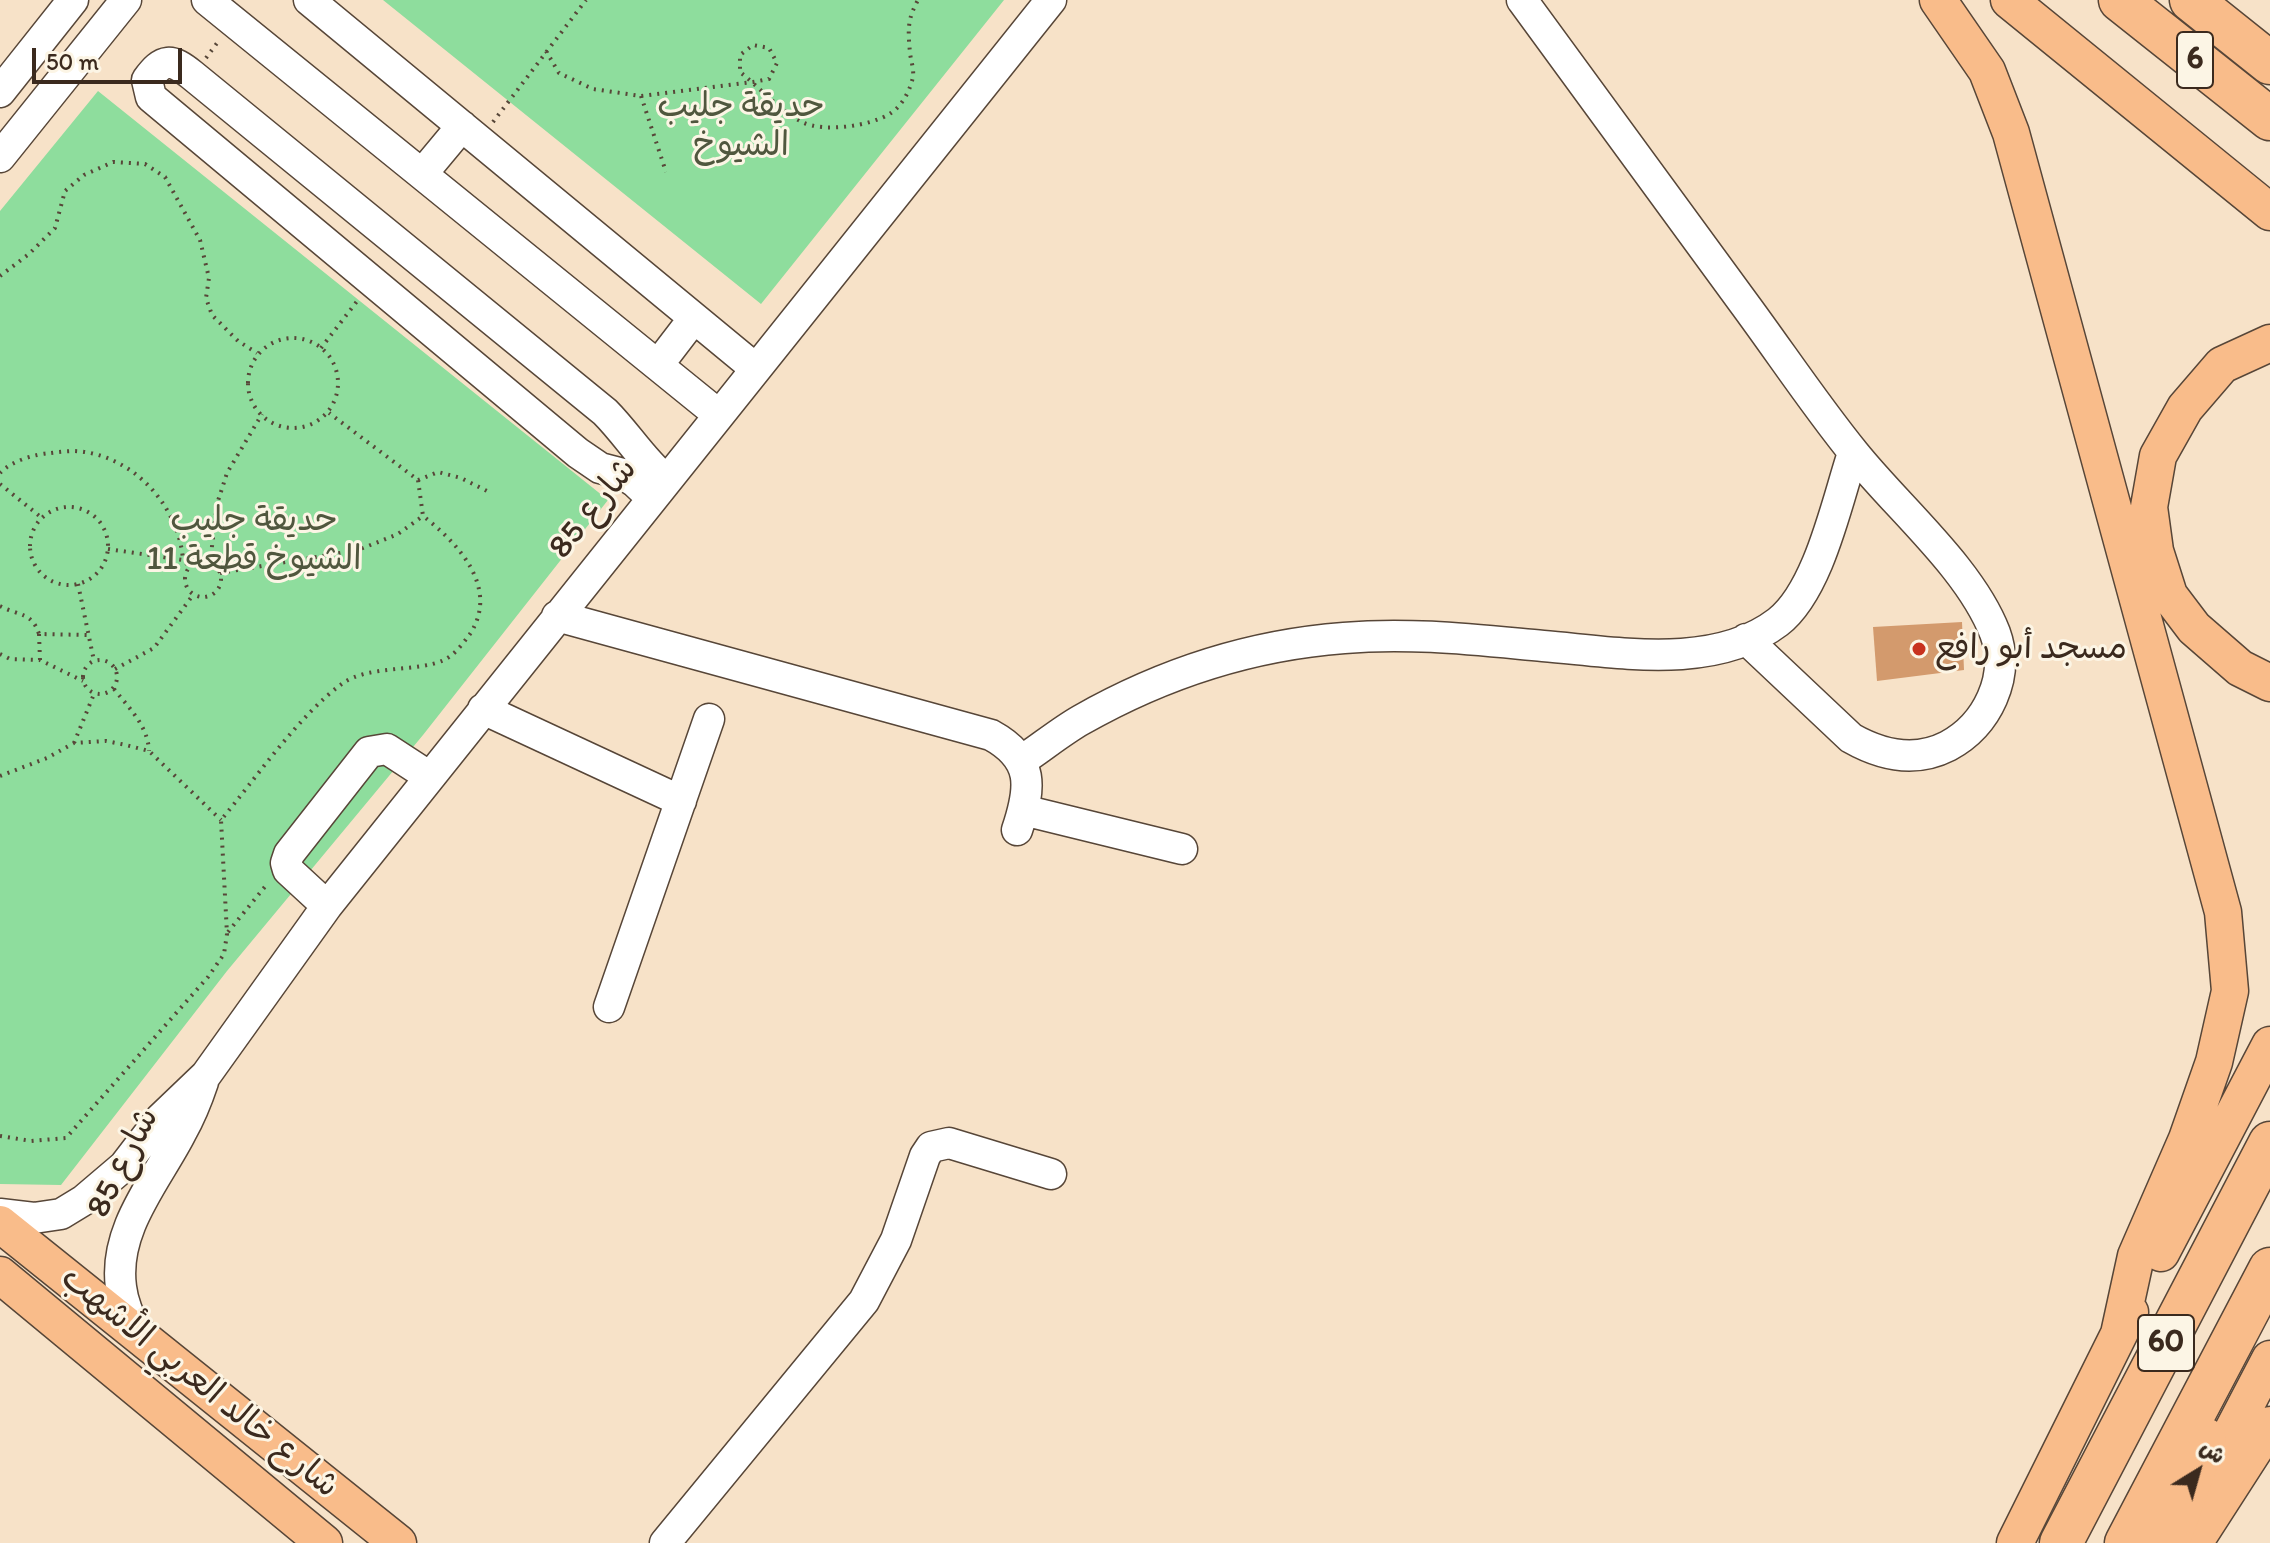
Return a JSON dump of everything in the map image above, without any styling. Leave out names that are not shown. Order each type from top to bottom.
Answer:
[{"type":"highway","name":"6","points":[[2120,0],[2270,119]]},
{"type":"highway","name":"6","points":[[2191,0],[2270,63]]},
{"type":"highway","name":"60","points":[[2061,1543],[2270,1143]]},
{"type":"highway","name":"60","points":[[2126,1543],[2263,1282]]},
{"type":"highway","points":[[2170,1543],[2263,1282]]},
{"type":"main road","points":[[1938,0],[1987,71],[2011,133],[2223,912],[2230,991],[2214,1062],[2187,1139],[2136,1256],[2119,1334]]},
{"type":"main road","points":[[2009,0],[2270,212]]},
{"type":"main road","points":[[2270,343],[2222,365],[2185,408],[2158,456],[2149,507],[2155,551],[2169,595],[2194,628],[2240,668],[2270,683]]},
{"type":"main road","points":[[2015,1543],[2119,1334],[2270,1045]]},
{"type":"main road","name":"شارع خالد العربي الأشهب","points":[[0,1224],[398,1543]]},
{"type":"main road","name":"شارع خالد العربي الأشهب","points":[[0,1275],[314,1534],[335,1543]]},
{"type":"main road","points":[[2170,1543],[2270,1359]]},
{"type":"main road","points":[[2194,1543],[2270,1425]]},
{"type":"street","points":[[0,92],[73,0]]},
{"type":"street","points":[[0,157],[126,0]]},
{"type":"street","points":[[207,0],[719,415]]},
{"type":"street","points":[[309,0],[756,369]]},
{"type":"street","name":"شارع 85","points":[[0,1214],[34,1218],[61,1214],[84,1200],[124,1166],[160,1119],[206,1075],[327,906],[1051,0]]},
{"type":"street","points":[[1522,0],[1853,453],[1951,564],[1983,608],[1996,635],[1998,682],[1990,704],[1961,739],[1940,750],[1917,755],[1894,755],[1871,749],[1851,738],[1746,639]]},
{"type":"street","points":[[0,65],[30,55]]},
{"type":"street","points":[[168,62],[179,64],[605,412],[648,465],[659,489],[606,470],[578,453],[151,97],[147,80],[157,65],[168,62]]},
{"type":"street","points":[[422,174],[462,126]]},
{"type":"street","points":[[356,269],[370,261],[384,231]]},
{"type":"street","points":[[384,292],[392,273],[416,258]]},
{"type":"street","points":[[658,365],[694,318]]},
{"type":"street","points":[[606,470],[620,456],[629,440]]},
{"type":"street","points":[[1021,761],[1078,722],[1139,689],[1204,664],[1273,647],[1344,638],[1415,635],[1659,655],[1703,652],[1746,639],[1779,621],[1804,593],[1819,558],[1853,453]]},
{"type":"street","points":[[557,616],[991,735],[1003,741],[1021,761],[1027,776],[1028,791],[1020,820],[1182,849]]},
{"type":"street","points":[[483,709],[681,801]]},
{"type":"street","points":[[609,1007],[709,719]]},
{"type":"street","points":[[327,906],[288,870],[286,863],[289,854],[369,752],[387,749],[430,777]]},
{"type":"street","name":"شارع 85","points":[[137,1333],[123,1297],[121,1258],[138,1208],[181,1134],[206,1075]]},
{"type":"street","points":[[665,1543],[864,1301],[896,1240],[925,1156],[931,1147],[949,1143],[1051,1174]]},
{"type":"path","points":[[508,102],[586,0]]},
{"type":"path","points":[[546,51],[559,73],[593,89],[641,96],[753,82],[769,79],[777,63],[769,48],[753,45],[740,55],[740,72],[753,82],[804,123],[834,127],[862,125],[892,113],[907,96],[914,74],[908,17],[918,0]]},
{"type":"path","points":[[641,96],[666,172]]},
{"type":"path","points":[[0,276],[29,254],[55,228],[65,191],[84,175],[113,162],[145,164],[165,177],[200,240],[209,278],[206,298],[212,315],[238,341],[257,353]]},
{"type":"path","points":[[321,348],[343,319]]},
{"type":"path","points":[[281,337],[311,339],[321,348],[333,358],[340,386],[329,413],[305,428],[276,426],[253,408],[246,379],[257,353],[281,337]]},
{"type":"path","points":[[0,1136],[31,1141],[66,1138],[208,977],[224,954],[227,934],[221,820],[322,698],[348,679],[444,660],[461,647],[473,628],[480,607],[479,581],[468,562],[440,529],[423,516],[418,480],[329,413]]},
{"type":"path","points":[[210,563],[217,504],[227,473],[262,414]]},
{"type":"path","points":[[0,473],[5,467],[40,454],[77,451],[113,461],[144,480],[168,509],[182,544],[183,560]]},
{"type":"path","points":[[418,480],[438,472],[461,478],[487,491]]},
{"type":"path","points":[[0,484],[42,518]]},
{"type":"path","points":[[73,505],[96,515],[109,537],[108,549],[106,562],[90,581],[65,586],[42,576],[29,554],[32,529],[48,511],[73,505]]},
{"type":"path","points":[[220,573],[358,550],[398,534],[423,516]]},
{"type":"path","points":[[108,549],[183,560],[190,567]]},
{"type":"path","points":[[196,562],[210,563],[220,573],[221,582],[217,590],[210,596],[193,595],[186,586],[185,576],[196,562]]},
{"type":"path","points":[[78,584],[94,661]]},
{"type":"path","points":[[115,669],[154,648],[193,595]]},
{"type":"path","points":[[0,606],[35,621],[40,660]]},
{"type":"path","points":[[39,634],[89,635]]},
{"type":"path","points":[[0,654],[10,659],[40,660],[83,681]]},
{"type":"path","points":[[94,661],[106,661],[115,669],[118,679],[114,689],[105,694],[94,694],[83,681],[85,669],[94,661]]},
{"type":"path","points":[[114,689],[141,724],[148,738],[149,751]]},
{"type":"path","points":[[74,743],[94,694]]},
{"type":"path","points":[[0,776],[47,758],[74,743],[106,741],[149,751],[221,820]]},
{"type":"path","points":[[227,934],[263,889]]},
{"type":"green space","name":"حديقة جليب الشيوخ","points":[[383,0],[1004,0],[761,304]]},
{"type":"green space","name":"حديقة جليب الشيوخ قطعة 11","points":[[98,91],[608,500],[423,735],[227,971],[61,1185],[0,1184],[0,211]]},
{"type":"building","name":"مسجد أبو رافع","points":[[1962,622],[1964,670],[1877,681],[1873,627]]},
{"type":"place","name":"مسجد أبو رافع","points":[[1919,649]]}]
